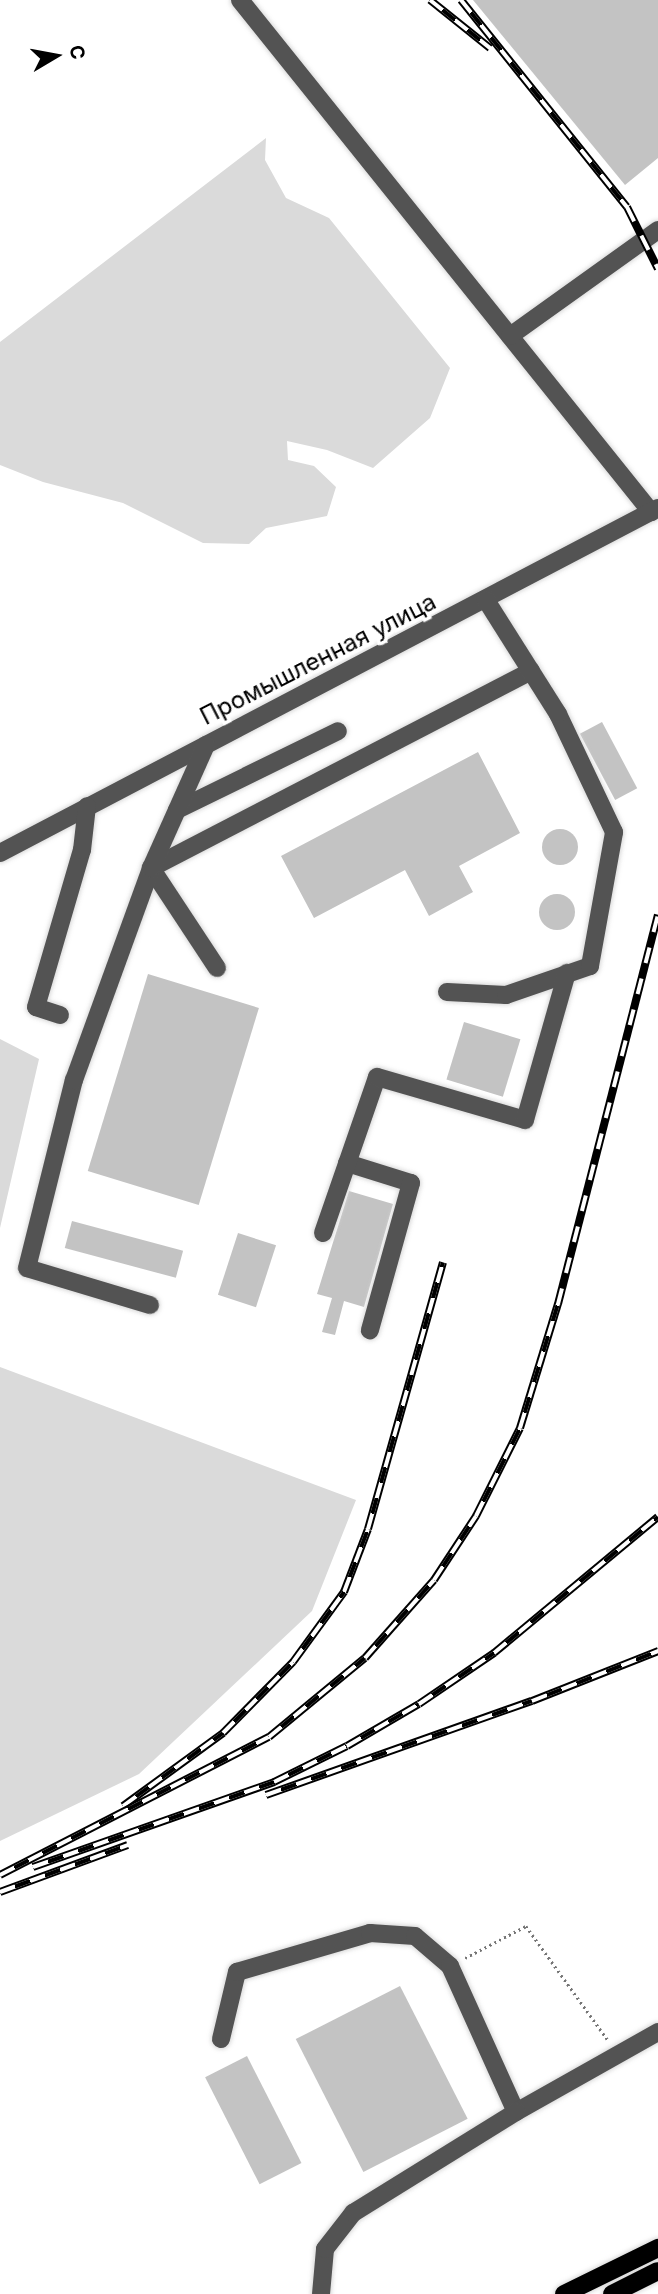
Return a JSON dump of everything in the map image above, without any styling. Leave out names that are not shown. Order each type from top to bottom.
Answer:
[{"type":"main road","points":[[564,2294],[658,2248]]},
{"type":"main road","points":[[612,2294],[658,2271]]},
{"type":"street","points":[[240,0],[510,336],[654,510]]},
{"type":"street","points":[[510,336],[658,230]]},
{"type":"street","name":"Промышленная улица","points":[[0,853],[654,510]]},
{"type":"street","points":[[447,992],[506,995],[590,965],[614,832],[558,714],[486,600]]},
{"type":"street","points":[[151,868],[531,671]]},
{"type":"street","points":[[177,810],[338,731]]},
{"type":"street","points":[[150,1305],[27,1268],[74,1080],[151,868],[206,745]]},
{"type":"street","points":[[60,1015],[36,1007],[82,850],[87,806]]},
{"type":"street","points":[[151,868],[216,968]]},
{"type":"street","points":[[323,1233],[377,1077],[525,1121],[567,973]]},
{"type":"street","points":[[347,1163],[411,1183],[370,1331]]},
{"type":"street","points":[[220,2039],[237,1972],[370,1933],[415,1936],[450,1966],[516,2112]]},
{"type":"street","points":[[321,2294],[325,2249],[353,2213],[516,2112],[658,2032]]},
{"type":"path","points":[[450,1966],[526,1926],[619,2054]]},
{"type":"shaded area","points":[[266,138],[265,160],[286,198],[329,218],[450,368],[430,418],[373,468],[327,450],[287,441],[288,460],[314,466],[336,487],[327,516],[266,528],[249,544],[203,543],[123,503],[43,482],[0,465],[0,342]]},
{"type":"shaded area","points":[[0,1039],[39,1059],[0,1228]]},
{"type":"shaded area","points":[[0,1367],[356,1500],[312,1611],[139,1774],[0,1841]]},
{"type":"building","points":[[473,0],[658,0],[658,158],[625,185]]},
{"type":"building","points":[[602,722],[637,788],[615,800],[580,734]]},
{"type":"building","points":[[478,752],[520,833],[459,866],[473,892],[429,916],[405,870],[314,918],[281,856]]},
{"type":"building","points":[[560,829],[573,834],[578,847],[573,860],[560,865],[547,860],[542,847],[547,834]]},
{"type":"building","points":[[557,894],[570,899],[575,912],[570,925],[557,930],[544,925],[539,912],[544,899]]},
{"type":"building","points":[[148,974],[259,1008],[199,1205],[88,1171]]},
{"type":"building","points":[[464,1022],[520,1039],[503,1097],[446,1079]]},
{"type":"building","points":[[349,1191],[393,1204],[364,1307],[344,1301],[335,1335],[322,1332],[332,1298],[317,1294]]},
{"type":"building","points":[[72,1221],[183,1251],[176,1278],[65,1248]]},
{"type":"building","points":[[238,1233],[276,1245],[256,1307],[218,1295]]},
{"type":"building","points":[[400,1986],[468,2119],[363,2172],[296,2039]]},
{"type":"building","points":[[247,2056],[301,2163],[260,2184],[205,2077]]},
{"type":"railway","points":[[430,0],[490,48]]},
{"type":"railway","points":[[461,0],[627,207],[658,269]]},
{"type":"railway","points":[[0,1875],[269,1737],[365,1658],[434,1580],[476,1516],[520,1428],[558,1304],[658,915]]},
{"type":"railway","points":[[123,1806],[223,1733],[293,1662],[344,1592],[368,1529],[443,1262]]},
{"type":"railway","points":[[33,1867],[274,1782],[347,1746],[419,1704],[494,1653],[658,1517]]},
{"type":"railway","points":[[266,1795],[532,1701],[658,1651]]},
{"type":"railway","points":[[0,1892],[128,1845]]}]
